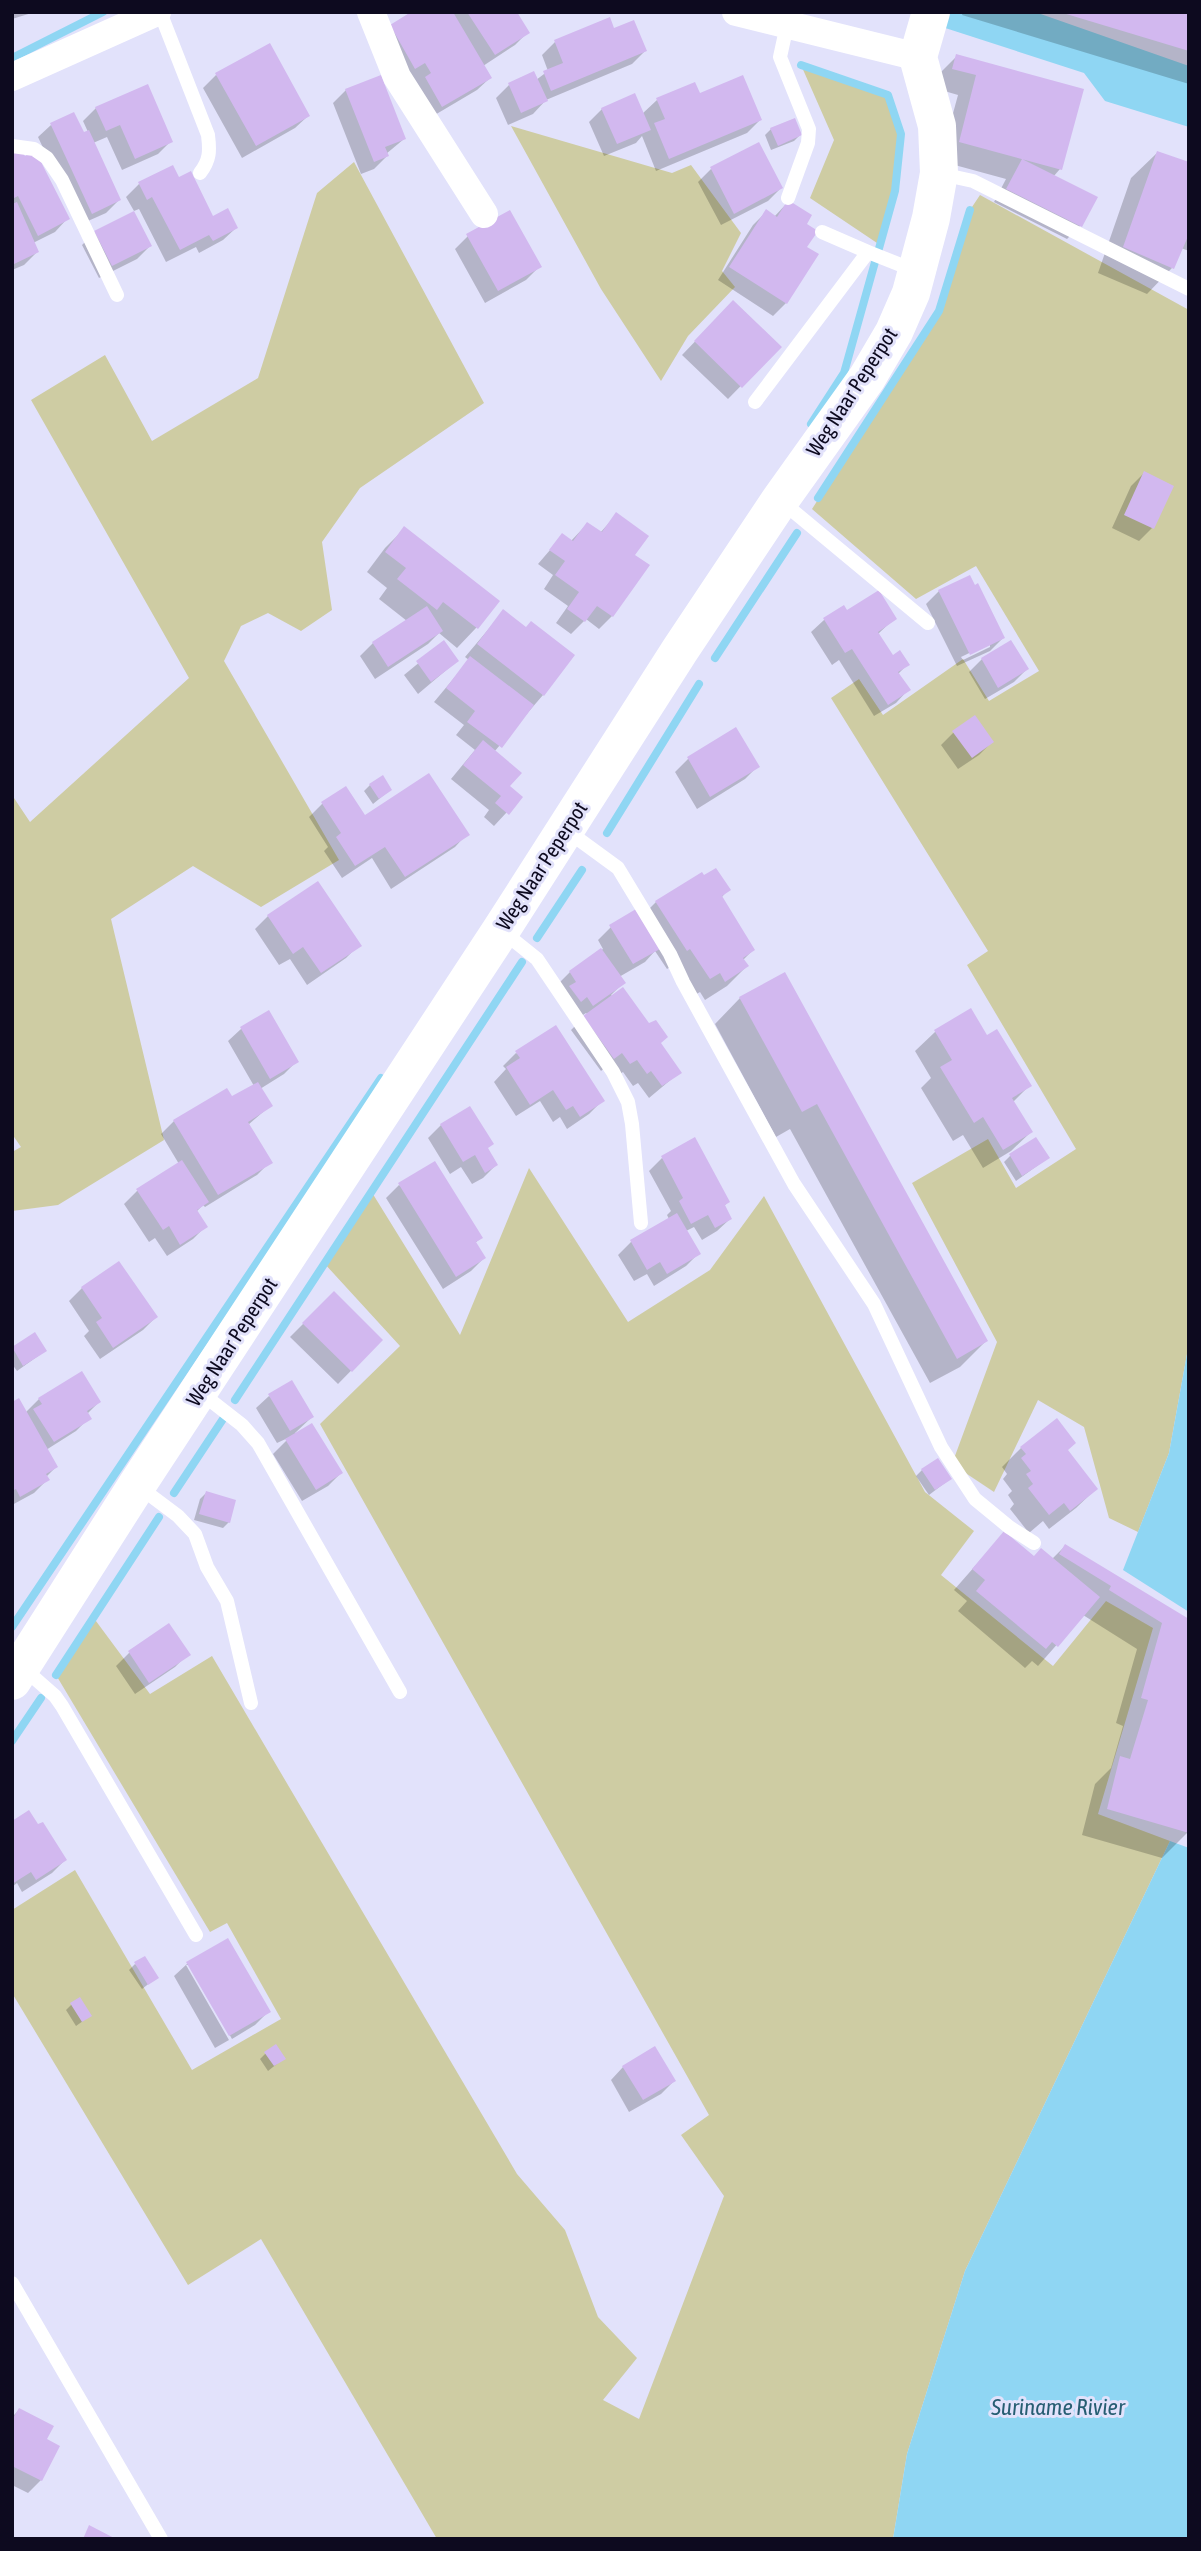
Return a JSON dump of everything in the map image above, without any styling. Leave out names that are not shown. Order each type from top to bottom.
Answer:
[{"type":"street","points":[[12,77],[159,12]]},
{"type":"street","points":[[371,12],[397,77],[484,214]]},
{"type":"street","points":[[736,12],[918,57],[931,12]]},
{"type":"street","name":"Weg Naar Peperpot","points":[[17,1674],[137,1485],[780,500],[866,378],[894,332],[911,293],[939,173],[937,126],[918,57]]},
{"type":"lane","points":[[159,12],[208,135],[210,151],[207,164],[200,173]]},
{"type":"lane","points":[[787,25],[780,57],[808,129],[808,143],[788,198]]},
{"type":"lane","points":[[12,146],[34,149],[47,158],[62,180],[117,295]]},
{"type":"lane","points":[[939,173],[974,181],[1189,289]]},
{"type":"lane","points":[[822,232],[917,271]]},
{"type":"lane","points":[[755,402],[869,251]]},
{"type":"lane","points":[[780,500],[928,623]]},
{"type":"lane","points":[[565,829],[618,868],[670,954],[794,1184],[874,1304],[941,1447],[975,1499],[1009,1527],[1034,1543]]},
{"type":"lane","points":[[501,930],[537,959],[613,1072],[628,1102],[641,1223]]},
{"type":"lane","points":[[200,1392],[242,1425],[258,1443],[400,1692]]},
{"type":"lane","points":[[137,1485],[178,1516],[195,1534],[207,1567],[227,1601],[251,1703]]},
{"type":"lane","points":[[17,1674],[55,1696],[196,1935]]},
{"type":"lane","points":[[12,2283],[161,2539]]},
{"type":"shaded area","points":[[801,65],[888,95],[901,134],[895,191],[880,245],[810,198],[834,140]]},
{"type":"shaded area","points":[[511,126],[672,173],[691,165],[741,233],[722,271],[735,287],[688,336],[661,381],[601,289]]},
{"type":"shaded area","points":[[354,162],[484,403],[360,488],[322,542],[332,610],[301,631],[268,613],[241,626],[224,661],[339,860],[261,907],[193,866],[111,919],[164,1140],[58,1205],[12,1211],[12,1152],[21,1147],[12,1134],[12,795],[30,822],[189,678],[31,400],[105,355],[152,441],[258,378],[317,193]]},
{"type":"shaded area","points":[[980,195],[1189,310],[1189,1343],[1169,1453],[1138,1532],[1109,1518],[1084,1427],[1038,1400],[994,1492],[952,1464],[997,1342],[912,1183],[988,1139],[1016,1188],[1076,1149],[967,965],[988,951],[831,698],[859,679],[883,715],[963,659],[989,701],[1039,671],[976,566],[916,599],[812,509],[939,311],[970,210]]},
{"type":"shaded area","points":[[529,1168],[628,1322],[710,1270],[764,1196],[925,1492],[974,1531],[941,1575],[1053,1666],[1106,1601],[1153,1628],[1098,1814],[1170,1841],[965,2271],[907,2454],[893,2539],[437,2539],[261,2239],[188,2285],[12,1993],[12,1910],[75,1870],[192,2070],[281,2019],[227,1923],[210,1932],[56,1675],[93,1617],[150,1694],[212,1656],[517,2174],[565,2230],[598,2317],[637,2358],[603,2400],[639,2419],[724,2196],[681,2135],[709,2115],[320,1424],[400,1346],[324,1263],[371,1191],[460,1335]]},
{"type":"water","points":[[940,12],[1035,12],[1189,66],[1189,127],[1105,101],[1084,73],[936,25]]},
{"type":"water","points":[[1189,1343],[1189,1612],[1123,1570],[1169,1453]]},
{"type":"water","name":"Suriname Rivier","points":[[1170,1841],[1189,1848],[1189,2539],[893,2539],[907,2454],[965,2271]]},
{"type":"building","points":[[411,12],[453,12],[492,78],[442,107],[425,77],[431,73],[425,63],[415,69],[390,25]]},
{"type":"building","points":[[467,12],[517,12],[530,33],[495,55]]},
{"type":"building","points":[[1189,12],[1189,51],[1063,13]]},
{"type":"building","points":[[610,17],[614,28],[634,20],[647,51],[551,91],[543,71],[563,63],[554,40]]},
{"type":"building","points":[[270,43],[310,116],[256,146],[215,73]]},
{"type":"building","points":[[956,54],[1084,89],[1062,170],[959,142],[976,75],[952,69]]},
{"type":"building","points":[[534,71],[548,101],[521,113],[508,83]]},
{"type":"building","points":[[381,75],[406,139],[385,147],[389,156],[374,162],[345,89]]},
{"type":"building","points":[[743,75],[762,120],[669,159],[654,123],[665,119],[656,98],[695,82],[700,93]]},
{"type":"building","points":[[148,84],[173,142],[135,159],[120,125],[106,131],[95,107]]},
{"type":"building","points":[[635,93],[651,130],[617,144],[601,108]]},
{"type":"building","points":[[74,112],[84,132],[89,130],[121,200],[92,214],[50,123]]},
{"type":"building","points":[[795,118],[802,135],[778,146],[770,128]]},
{"type":"building","points":[[759,142],[783,188],[734,214],[710,167]]},
{"type":"building","points":[[20,148],[25,156],[35,150],[70,219],[38,236],[18,196],[12,199],[12,152]]},
{"type":"building","points":[[1157,151],[1189,162],[1189,234],[1174,269],[1123,247]]},
{"type":"building","points":[[1022,159],[1098,197],[1082,227],[1006,189]]},
{"type":"building","points":[[173,165],[179,177],[191,171],[213,216],[228,208],[238,228],[213,241],[209,235],[180,250],[152,197],[147,200],[138,182]]},
{"type":"building","points":[[788,200],[812,215],[807,224],[818,231],[807,247],[819,254],[787,304],[729,267],[766,209],[777,217]]},
{"type":"building","points":[[17,202],[39,252],[12,265],[12,204]]},
{"type":"building","points":[[510,210],[542,267],[498,291],[466,234]]},
{"type":"building","points":[[134,211],[152,246],[112,266],[94,231]]},
{"type":"building","points":[[733,300],[782,347],[742,388],[694,341]]},
{"type":"building","points":[[1144,471],[1174,486],[1154,529],[1124,515]]},
{"type":"building","points":[[616,512],[649,536],[635,555],[650,565],[613,617],[597,606],[585,622],[567,609],[579,592],[555,575],[565,561],[549,550],[562,533],[573,541],[587,522],[602,532]]},
{"type":"building","points":[[404,526],[500,601],[478,629],[443,602],[437,610],[397,579],[406,568],[385,552]]},
{"type":"building","points":[[970,575],[975,585],[978,583],[1005,638],[970,655],[938,590]]},
{"type":"building","points":[[879,590],[897,619],[878,632],[893,655],[900,650],[910,665],[898,672],[911,690],[888,705],[852,649],[845,653],[823,618],[844,605],[847,610]]},
{"type":"building","points":[[427,606],[443,631],[388,667],[372,642]]},
{"type":"building","points":[[503,609],[526,627],[531,621],[575,655],[544,696],[477,644]]},
{"type":"building","points":[[444,640],[459,661],[431,682],[416,661]]},
{"type":"building","points":[[1011,640],[1029,669],[998,688],[981,658]]},
{"type":"building","points":[[470,656],[534,705],[502,748],[467,722],[475,711],[446,688]]},
{"type":"building","points":[[975,715],[994,742],[972,758],[952,731]]},
{"type":"building","points":[[736,727],[760,767],[710,797],[687,757]]},
{"type":"building","points":[[483,740],[522,773],[510,786],[523,797],[509,815],[495,803],[501,796],[463,765]]},
{"type":"building","points":[[429,773],[470,835],[405,877],[385,847],[355,866],[336,837],[341,833],[321,802],[346,786],[365,815]]},
{"type":"building","points":[[383,775],[392,790],[379,799],[369,784]]},
{"type":"building","points":[[716,868],[731,890],[722,896],[755,950],[743,958],[749,966],[725,982],[720,973],[710,979],[690,949],[687,951],[655,901],[702,872],[704,875]]},
{"type":"building","points":[[318,881],[362,946],[321,973],[303,947],[293,954],[267,915]]},
{"type":"building","points":[[636,909],[660,949],[633,964],[609,925]]},
{"type":"building","points":[[601,948],[626,983],[593,1006],[587,997],[581,1002],[569,986],[576,982],[569,971]]},
{"type":"building","points":[[785,972],[988,1341],[957,1359],[817,1104],[802,1112],[739,997]]},
{"type":"building","points":[[623,987],[649,1023],[656,1020],[668,1037],[661,1043],[682,1073],[662,1086],[651,1071],[647,1074],[637,1060],[630,1064],[622,1053],[614,1059],[583,1016]]},
{"type":"building","points":[[971,1008],[987,1035],[997,1029],[1032,1086],[1012,1098],[1033,1132],[1003,1150],[983,1117],[974,1123],[940,1067],[952,1060],[934,1030]]},
{"type":"building","points":[[269,1010],[299,1062],[270,1079],[240,1027]]},
{"type":"building","points":[[556,1025],[605,1101],[580,1117],[573,1106],[566,1110],[553,1090],[530,1105],[506,1067],[520,1058],[515,1051]]},
{"type":"building","points":[[258,1082],[273,1106],[248,1122],[273,1163],[218,1195],[173,1120],[227,1088],[232,1096]]},
{"type":"building","points":[[470,1106],[494,1144],[488,1148],[498,1165],[485,1173],[475,1155],[463,1162],[440,1124]]},
{"type":"building","points":[[695,1137],[730,1202],[725,1205],[732,1219],[715,1228],[708,1215],[691,1224],[679,1201],[683,1198],[661,1156]]},
{"type":"building","points":[[1036,1137],[1050,1158],[1022,1176],[1009,1154]]},
{"type":"building","points":[[182,1160],[209,1202],[197,1210],[208,1227],[180,1245],[169,1226],[163,1230],[136,1189]]},
{"type":"building","points":[[435,1161],[483,1238],[476,1242],[486,1258],[456,1277],[398,1183]]},
{"type":"building","points":[[677,1213],[701,1254],[667,1274],[660,1262],[647,1270],[630,1240]]},
{"type":"building","points":[[119,1261],[158,1317],[113,1348],[96,1322],[102,1318],[81,1287]]},
{"type":"building","points":[[334,1291],[383,1340],[352,1372],[302,1323]]},
{"type":"building","points":[[35,1332],[47,1351],[23,1366],[12,1347]]},
{"type":"building","points":[[82,1371],[101,1402],[87,1411],[92,1419],[54,1442],[33,1409],[42,1404],[38,1398]]},
{"type":"building","points":[[292,1380],[314,1417],[290,1431],[268,1394]]},
{"type":"building","points":[[19,1398],[58,1467],[46,1474],[50,1480],[20,1497],[16,1489],[12,1491],[12,1402]]},
{"type":"building","points":[[1057,1418],[1076,1443],[1068,1450],[1098,1489],[1070,1511],[1064,1503],[1049,1515],[1028,1488],[1033,1484],[1026,1474],[1031,1471],[1021,1458],[1026,1454],[1020,1447]]},
{"type":"building","points":[[312,1423],[343,1473],[316,1490],[285,1439]]},
{"type":"building","points":[[938,1458],[952,1479],[935,1490],[921,1469]]},
{"type":"building","points":[[206,1491],[236,1500],[230,1523],[199,1514]]},
{"type":"building","points":[[1004,1531],[1034,1556],[1041,1548],[1100,1597],[1058,1647],[1052,1642],[1046,1649],[976,1591],[985,1580],[972,1569]]},
{"type":"building","points":[[1065,1544],[1189,1619],[1189,1833],[1107,1809],[1120,1756],[1130,1759],[1148,1700],[1141,1698],[1162,1623],[1109,1590],[1111,1586],[1059,1554]]},
{"type":"building","points":[[169,1623],[191,1655],[149,1683],[128,1651]]},
{"type":"building","points":[[29,1810],[38,1824],[43,1822],[67,1860],[36,1880],[31,1872],[12,1884],[12,1821]]},
{"type":"building","points":[[228,1938],[271,2012],[229,2036],[186,1962]]},
{"type":"building","points":[[145,1956],[159,1978],[148,1985],[134,1962]]},
{"type":"building","points":[[80,1997],[92,2016],[82,2022],[70,2003]]},
{"type":"building","points":[[276,2044],[286,2059],[274,2066],[264,2052]]},
{"type":"building","points":[[655,2046],[676,2081],[643,2100],[622,2066]]},
{"type":"building","points":[[19,2408],[54,2426],[47,2439],[60,2446],[42,2481],[12,2466],[12,2420]]},
{"type":"building","points":[[89,2525],[116,2539],[83,2539]]},
{"type":"waterway","points":[[12,58],[103,12]]},
{"type":"waterway","points":[[801,65],[888,95],[901,134],[895,191],[878,252]]},
{"type":"waterway","points":[[818,498],[939,311],[970,210]]},
{"type":"waterway","points":[[811,424],[844,373],[875,262]]},
{"type":"waterway","points":[[715,658],[797,533]]},
{"type":"waterway","points":[[607,833],[699,684]]},
{"type":"waterway","points":[[537,938],[582,870]]},
{"type":"waterway","points":[[235,1400],[522,962]]},
{"type":"waterway","points":[[12,1627],[381,1078]]},
{"type":"waterway","points":[[174,1493],[223,1419]]},
{"type":"waterway","points":[[56,1675],[159,1517]]},
{"type":"waterway","points":[[12,1741],[41,1698]]}]
